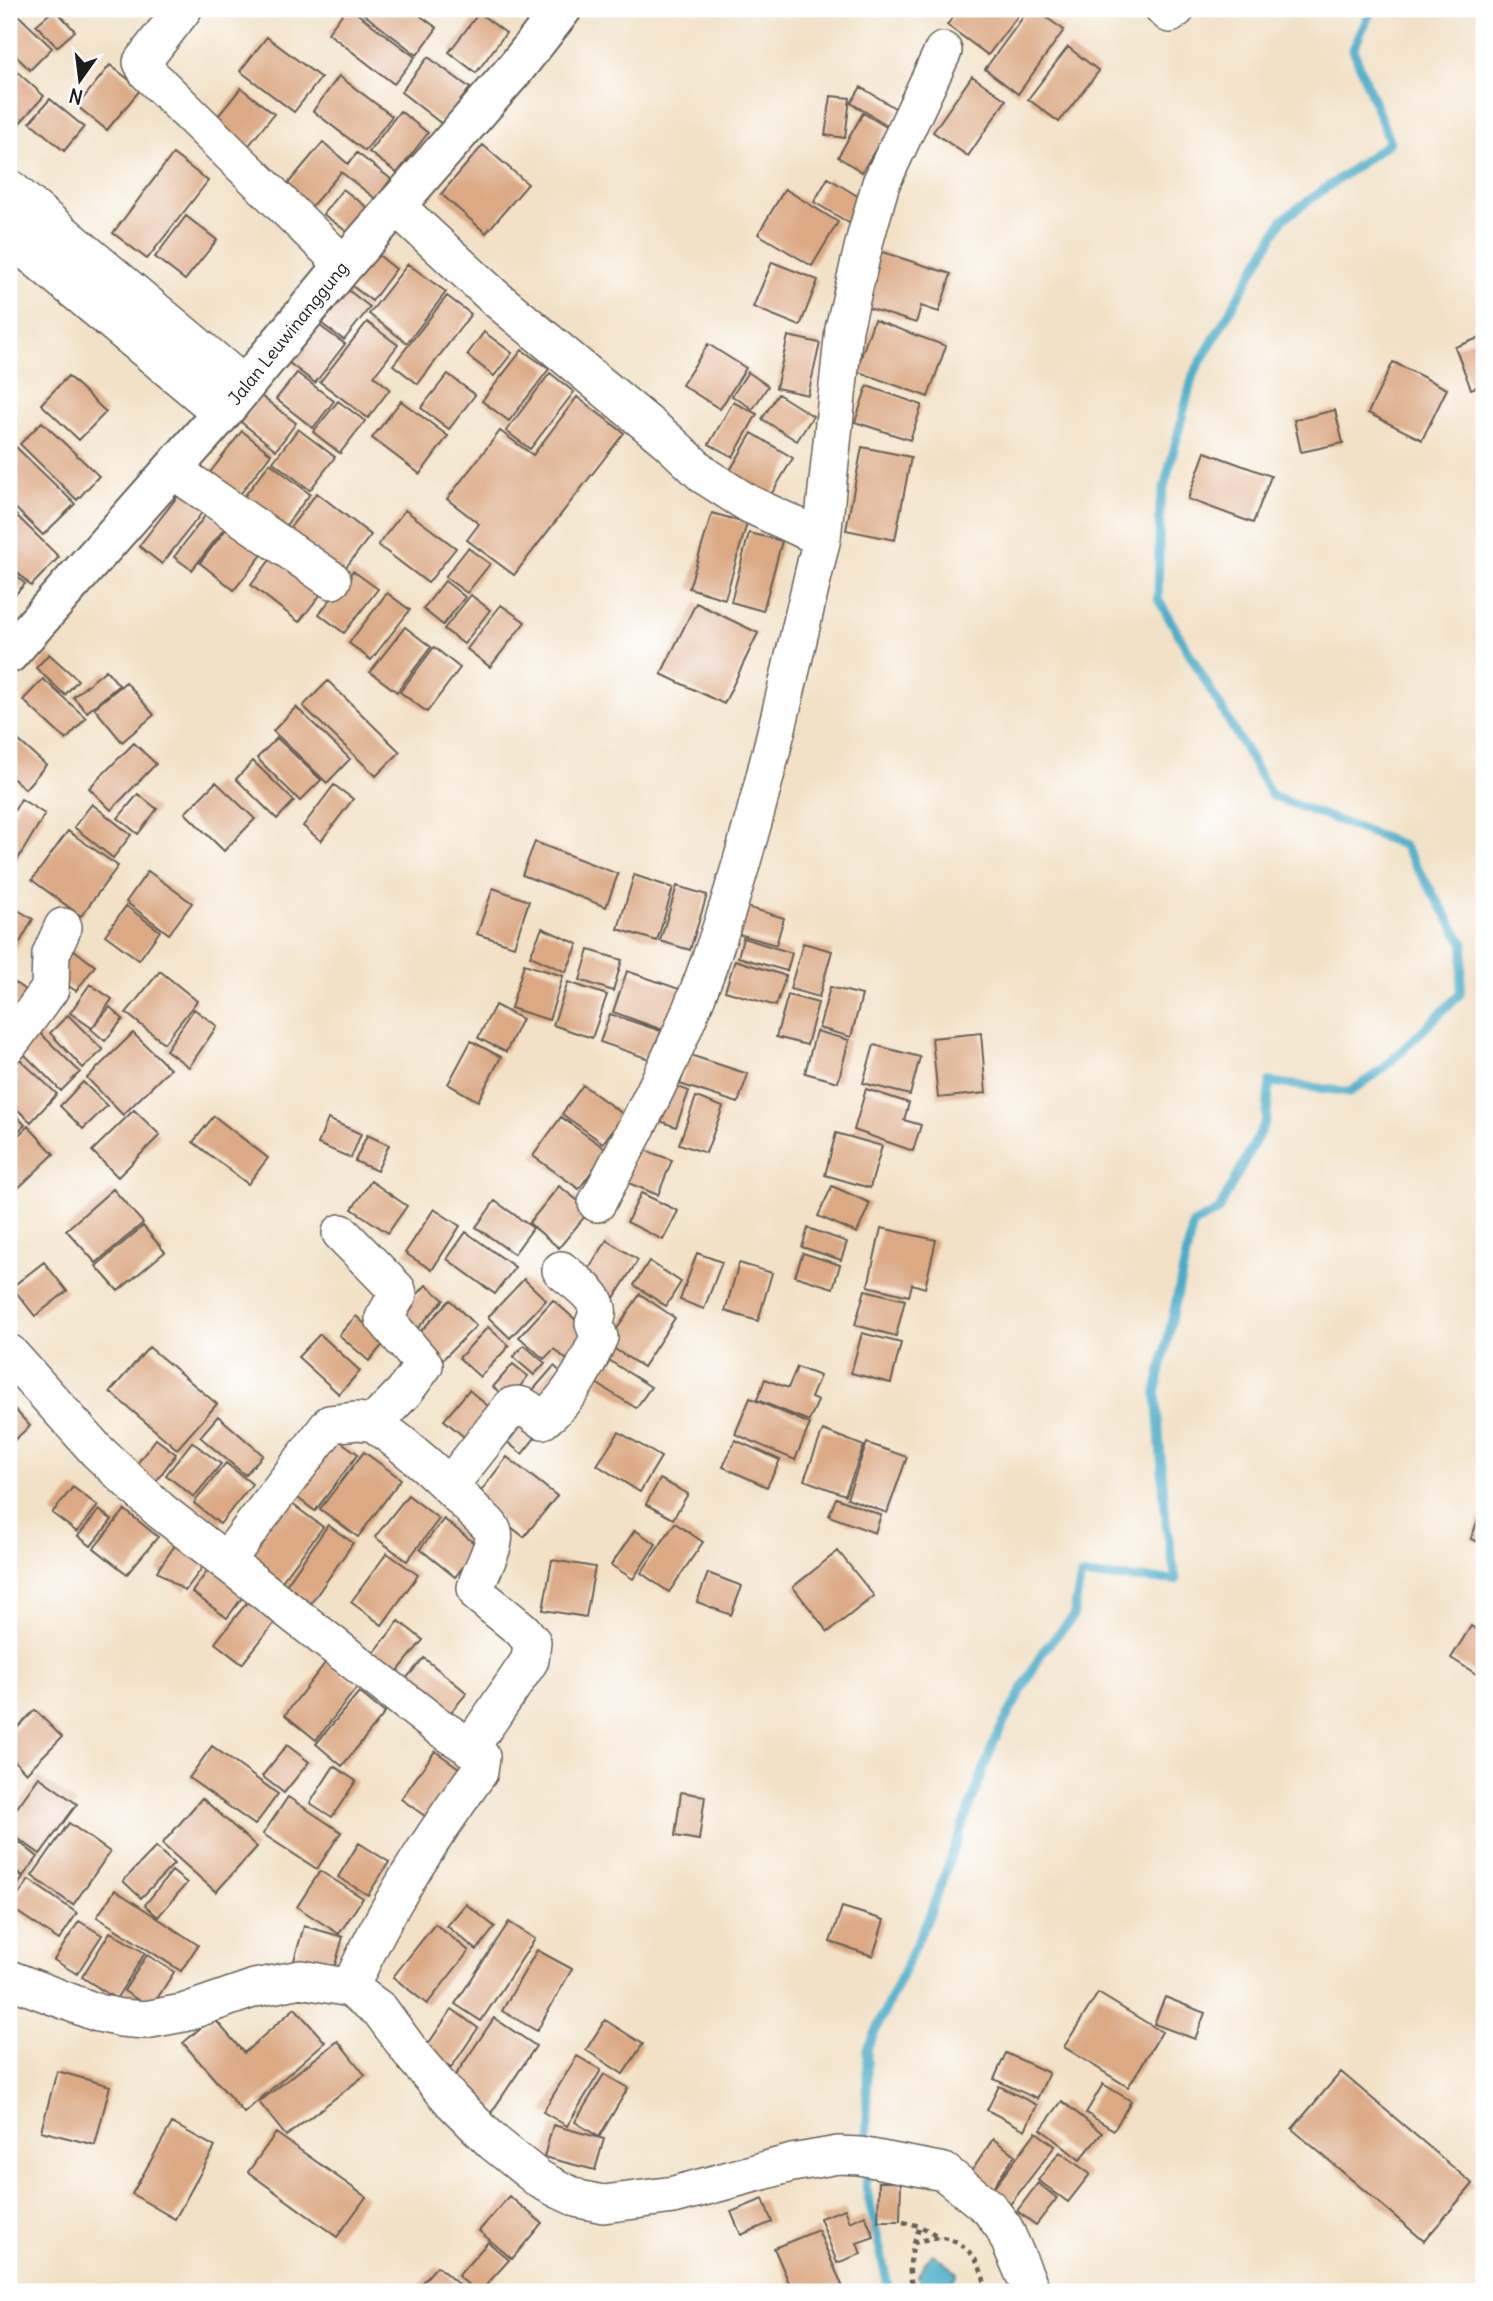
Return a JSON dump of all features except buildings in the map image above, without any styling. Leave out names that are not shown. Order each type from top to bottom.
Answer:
[{"type":"main road","name":"Jalan Leuwinanggung","points":[[9,654],[173,470],[395,205],[515,69],[562,9]]},
{"type":"street","points":[[183,9],[142,62],[147,72],[344,265]]},
{"type":"street","points":[[1164,9],[1170,14],[1176,9]]},
{"type":"street","points":[[597,1203],[675,1050],[711,958],[766,770],[822,538],[844,329],[866,236],[881,183],[943,51]]},
{"type":"street","points":[[9,188],[233,400]]},
{"type":"street","points":[[395,205],[493,296],[668,441],[705,476],[749,504],[822,538]]},
{"type":"street","points":[[9,236],[233,400]]},
{"type":"street","points":[[173,470],[332,580]]},
{"type":"street","points":[[9,1044],[50,989],[51,954],[63,927]]},
{"type":"street","points":[[341,1233],[397,1290],[398,1294],[384,1318],[424,1365],[404,1392],[374,1423]]},
{"type":"street","points":[[450,1485],[512,1406],[524,1406],[543,1420],[573,1388],[585,1366],[599,1337],[594,1323],[599,1314],[597,1304],[561,1270]]},
{"type":"street","points":[[9,1353],[97,1451],[161,1511],[436,1726],[481,1757],[479,1772],[413,1866],[368,1947],[350,1988]]},
{"type":"street","points":[[226,1561],[330,1423],[374,1423],[398,1440],[450,1485],[491,1528],[494,1541],[476,1588],[479,1595],[522,1630],[532,1646],[530,1660],[470,1748]]},
{"type":"street","points":[[9,1979],[98,2013],[145,2020],[183,2013],[254,1988],[301,1979],[350,1988],[380,2010],[415,2058],[452,2101],[494,2142],[538,2179],[579,2199],[603,2204],[674,2195],[792,2163],[838,2155],[860,2156],[944,2172],[989,2208],[1004,2228],[1032,2292]]},
{"type":"path","points":[[903,2222],[920,2226],[957,2242],[978,2261],[986,2279],[985,2292]]},
{"type":"path","points":[[917,2292],[913,2288],[909,2263],[920,2226]]},
{"type":"path","points":[[914,2243],[941,2237]]},
{"type":"water","points":[[933,2254],[957,2273],[947,2292],[922,2289],[918,2276],[925,2262]]},
{"type":"waterway","points":[[867,2150],[867,2049],[930,1914],[995,1739],[1043,1651],[1073,1617],[1081,1576],[1176,1580],[1166,1523],[1156,1392],[1193,1224],[1218,1211],[1266,1121],[1270,1082],[1350,1092],[1383,1069],[1460,994],[1464,944],[1403,845],[1272,796],[1158,599],[1160,504],[1193,375],[1283,219],[1390,142],[1353,49],[1372,9]]},
{"type":"waterway","points":[[867,2167],[866,2186],[888,2286],[886,2292]]}]
